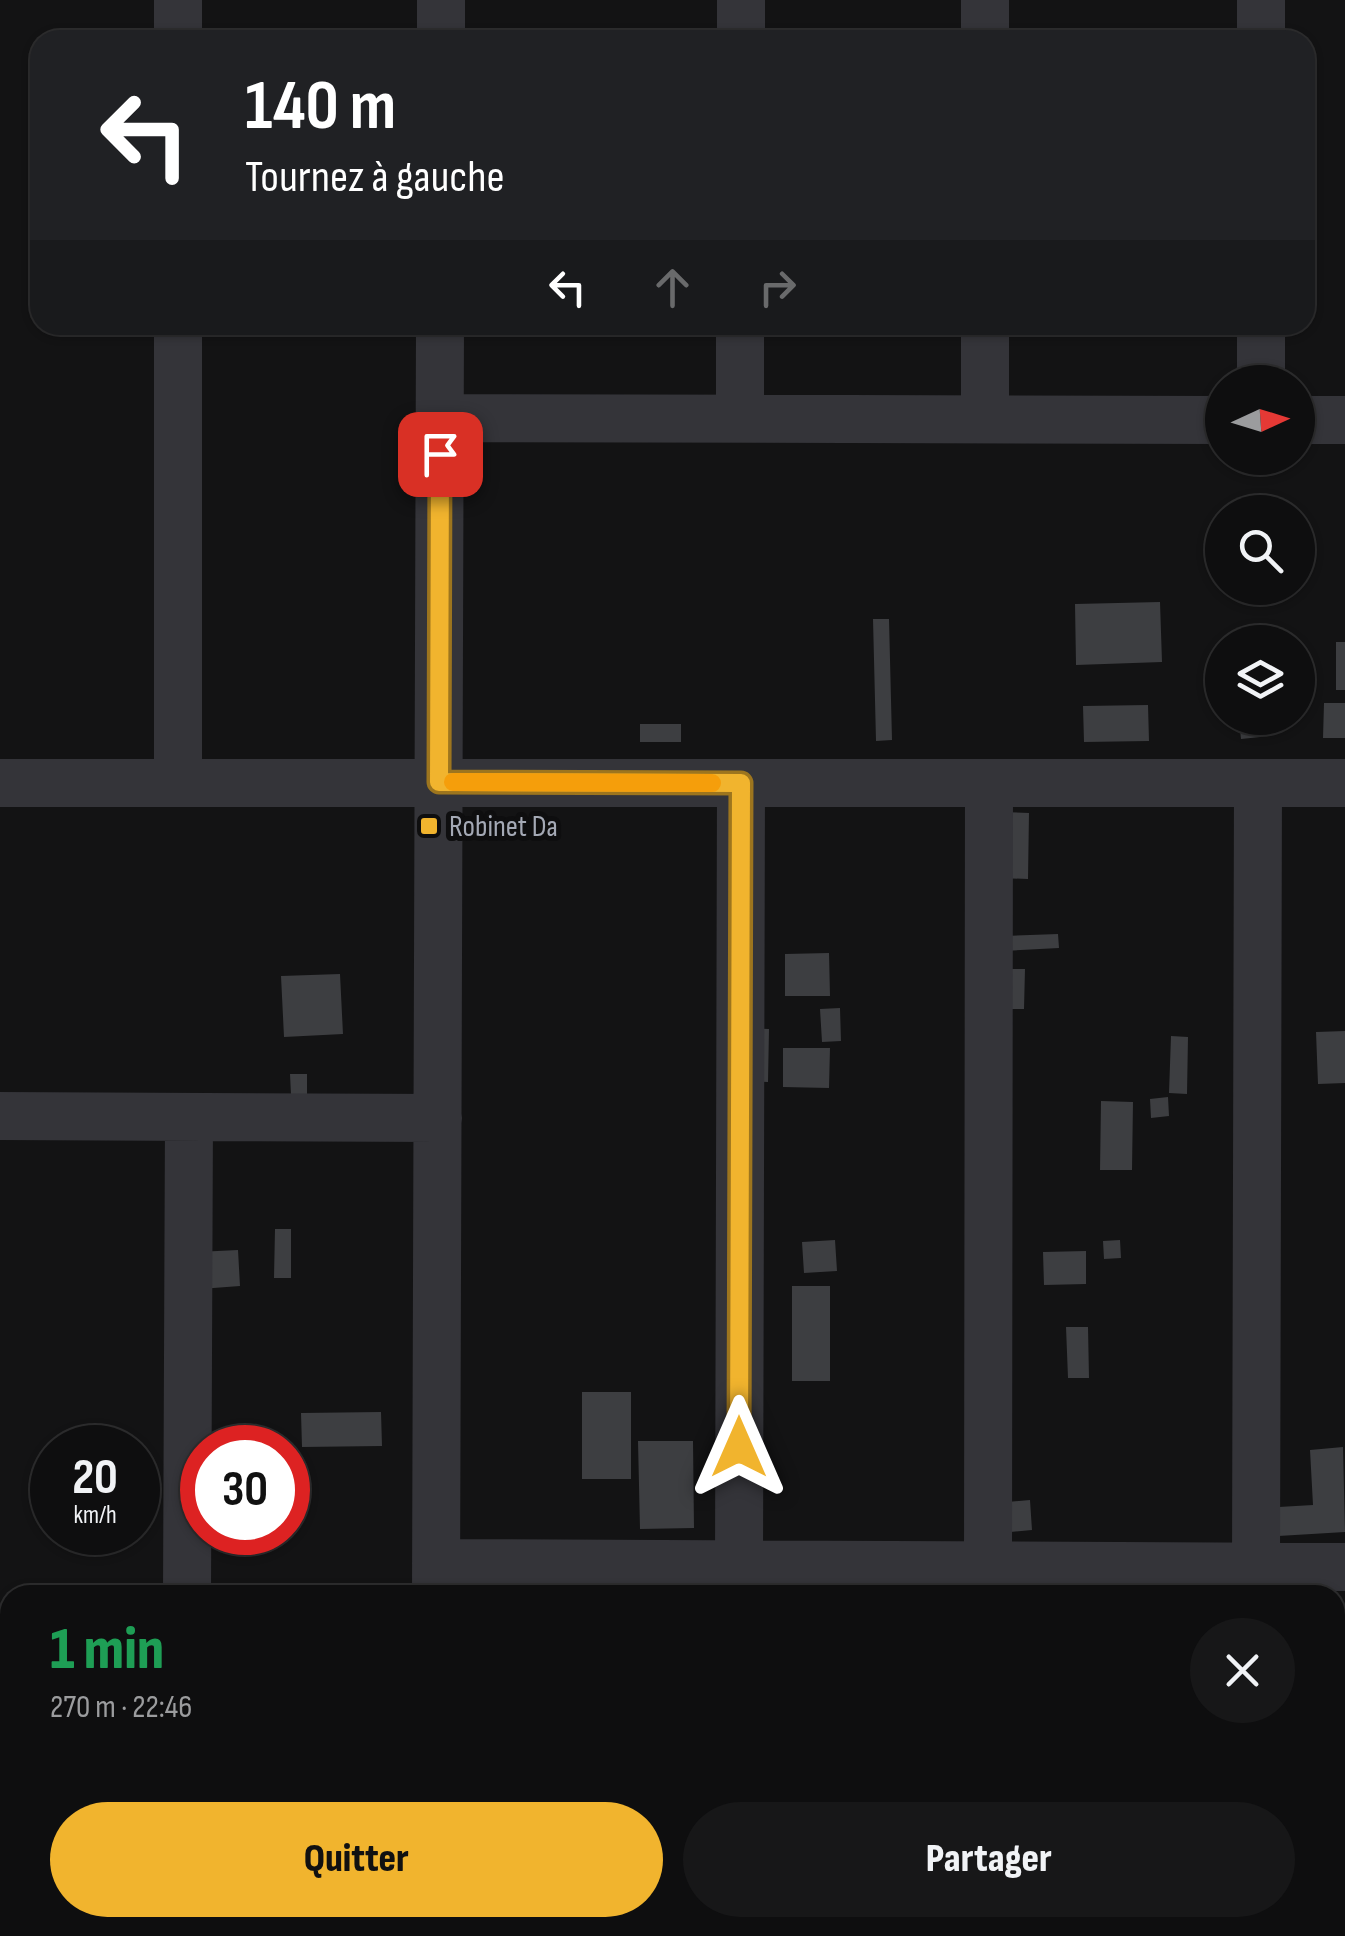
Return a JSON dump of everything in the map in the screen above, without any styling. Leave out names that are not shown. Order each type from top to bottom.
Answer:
[{"type":"street","points":[[178,0],[178,30]]},
{"type":"street","points":[[441,0],[441,30]]},
{"type":"street","points":[[741,0],[741,30]]},
{"type":"street","points":[[986,0],[986,30]]},
{"type":"street","points":[[1261,30],[1262,0]]},
{"type":"street","points":[[178,335],[178,782]]},
{"type":"street","points":[[440,335],[436,1579],[739,1564],[1345,1566]]},
{"type":"street","points":[[740,335],[740,418]]},
{"type":"street","points":[[985,335],[985,419]]},
{"type":"street","points":[[1260,365],[1261,335]]},
{"type":"street","points":[[440,418],[1205,420]]},
{"type":"street","points":[[1315,420],[1345,420]]},
{"type":"street","points":[[0,782],[1345,784]]},
{"type":"street","points":[[739,1564],[741,783]]},
{"type":"street","points":[[988,1565],[989,783]]},
{"type":"street","points":[[1256,1566],[1258,784]]},
{"type":"street","points":[[0,1116],[438,1118]]},
{"type":"street","points":[[188,1585],[189,1117]]},
{"type":"building","points":[[1160,602],[1162,662],[1076,665],[1075,604]]},
{"type":"building","points":[[873,619],[889,619],[892,740],[876,741]]},
{"type":"building","points":[[1336,642],[1345,642],[1345,690],[1336,690]]},
{"type":"building","points":[[1324,703],[1345,703],[1345,738],[1323,738]]},
{"type":"building","points":[[1148,705],[1149,741],[1084,742],[1083,706]]},
{"type":"building","points":[[640,724],[681,724],[681,742],[640,742]]},
{"type":"building","points":[[1001,812],[1029,813],[1028,879],[1000,878]]},
{"type":"building","points":[[1058,934],[1059,948],[1004,951],[1004,936]]},
{"type":"building","points":[[829,953],[830,996],[785,996],[785,954]]},
{"type":"building","points":[[1003,969],[1025,969],[1024,1009],[1002,1009]]},
{"type":"building","points":[[340,974],[343,1034],[284,1037],[281,976]]},
{"type":"building","points":[[840,1008],[841,1041],[822,1042],[820,1009]]},
{"type":"building","points":[[743,1028],[769,1029],[768,1082],[743,1081]]},
{"type":"building","points":[[1345,1031],[1345,1083],[1318,1084],[1316,1032]]},
{"type":"building","points":[[1171,1036],[1188,1037],[1187,1094],[1169,1093]]},
{"type":"building","points":[[783,1048],[830,1048],[829,1088],[783,1087]]},
{"type":"building","points":[[290,1074],[307,1074],[307,1095],[291,1095]]},
{"type":"building","points":[[1168,1097],[1169,1116],[1151,1118],[1150,1099]]},
{"type":"building","points":[[1101,1101],[1133,1102],[1132,1170],[1100,1170]]},
{"type":"building","points":[[275,1229],[291,1229],[291,1278],[274,1278]]},
{"type":"building","points":[[835,1240],[837,1271],[804,1273],[802,1242]]},
{"type":"building","points":[[1120,1240],[1121,1258],[1104,1259],[1103,1241]]},
{"type":"building","points":[[238,1250],[240,1286],[200,1289],[197,1252]]},
{"type":"building","points":[[1086,1251],[1086,1284],[1044,1285],[1043,1252]]},
{"type":"building","points":[[792,1286],[830,1286],[830,1381],[792,1381]]},
{"type":"building","points":[[1066,1327],[1088,1327],[1089,1378],[1068,1378]]},
{"type":"building","points":[[582,1392],[631,1392],[631,1479],[582,1479]]},
{"type":"building","points":[[381,1412],[382,1446],[310,1447],[310,1425],[301,1425],[301,1413]]},
{"type":"building","points":[[638,1441],[693,1441],[694,1528],[640,1529]]},
{"type":"building","points":[[1343,1447],[1345,1532],[1263,1537],[1261,1508],[1313,1505],[1310,1450]]},
{"type":"building","points":[[1030,1500],[1032,1530],[1000,1533],[997,1503]]},
{"type":"slow traffic","points":[[453,782],[712,783]]},
{"type":"place","name":"Robinet Da","points":[[429,826]]},
{"type":"route","points":[[440,454],[439,782],[741,783],[739,1447]]}]
